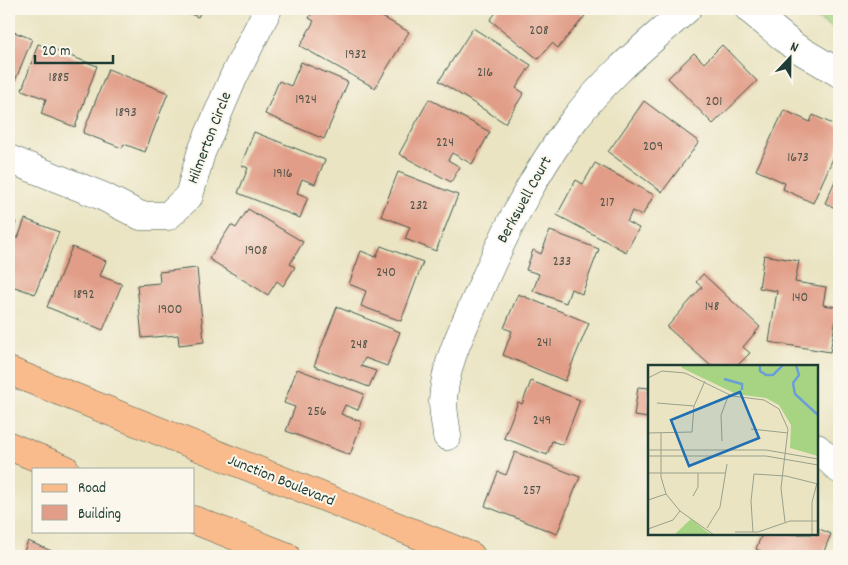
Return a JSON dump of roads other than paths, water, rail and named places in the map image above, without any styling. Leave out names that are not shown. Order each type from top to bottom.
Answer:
[{"type":"main road","name":"Junction Boulevard","points":[[9,371],[470,556]]},
{"type":"main road","points":[[9,446],[63,468]]},
{"type":"main road","points":[[195,520],[286,556]]},
{"type":"street","name":"Hilmerton Circle","points":[[9,159],[102,196],[141,216],[168,216],[189,196],[201,153],[234,76],[268,9]]},
{"type":"street","name":"Berkswell Court","points":[[446,436],[444,401],[447,376],[455,349],[502,239],[524,196],[572,122],[628,62],[687,9]]},
{"type":"street","points":[[749,9],[795,47],[839,73]]},
{"type":"street","points":[[818,449],[839,469]]}]
